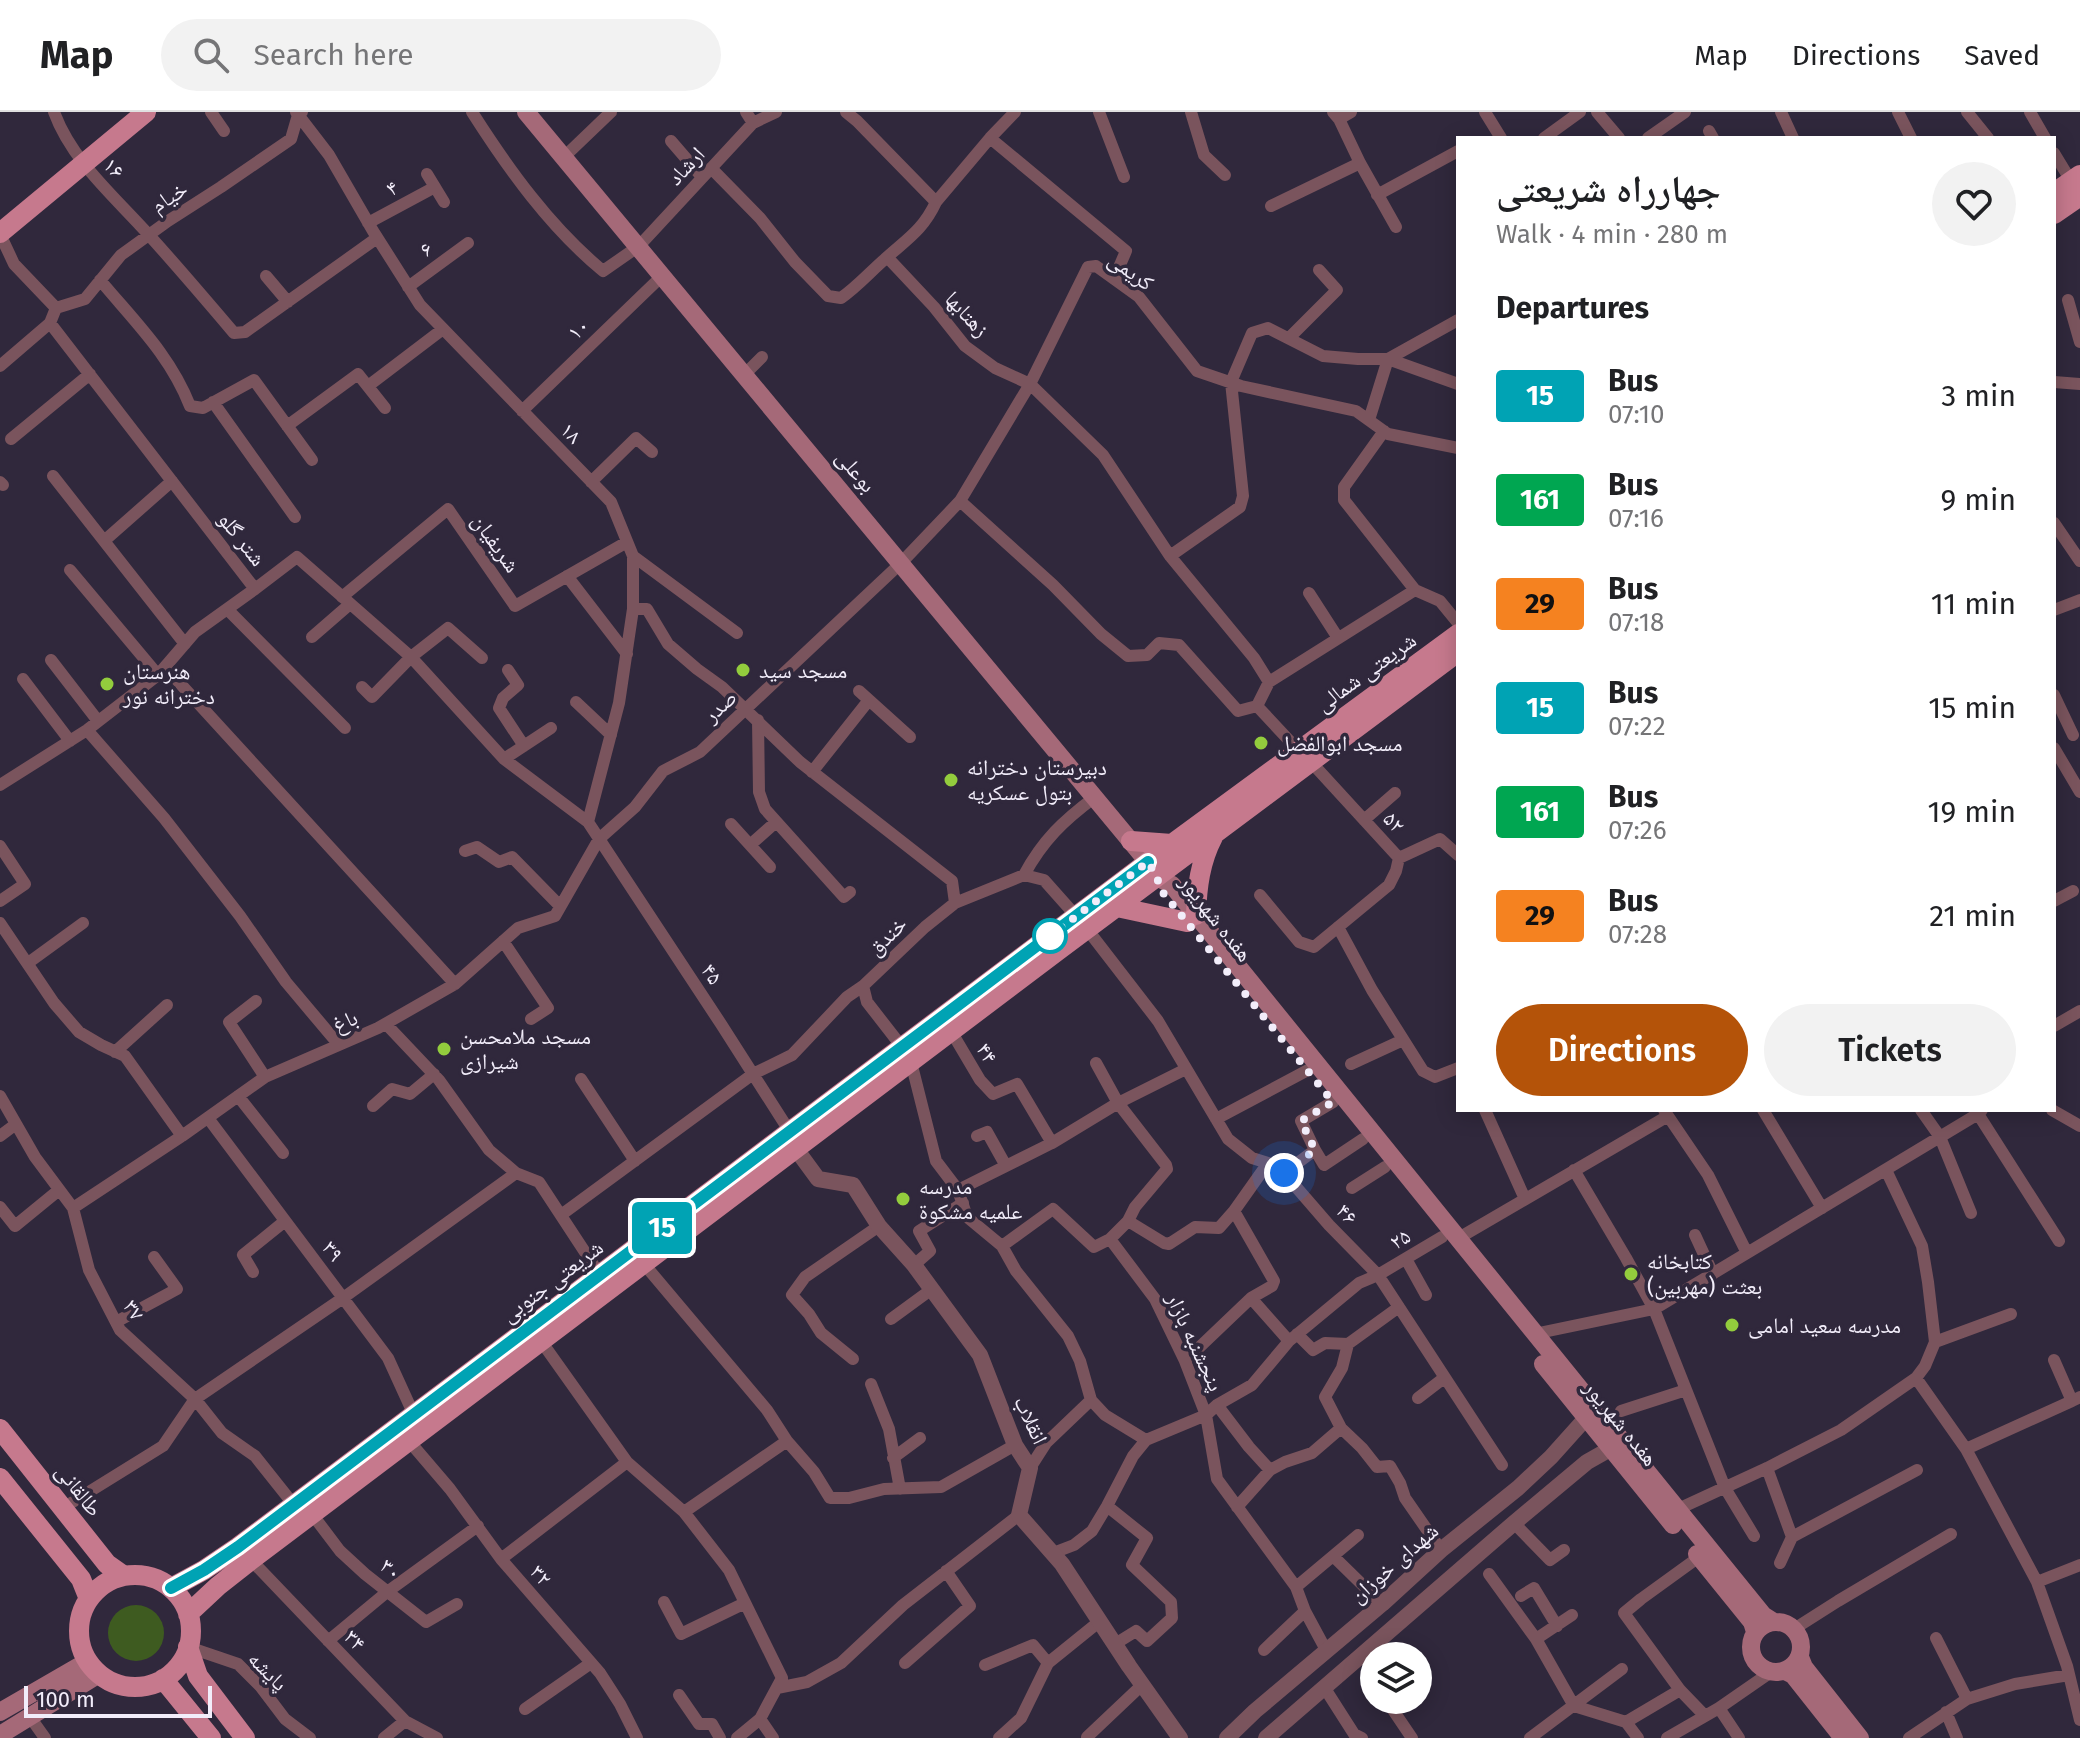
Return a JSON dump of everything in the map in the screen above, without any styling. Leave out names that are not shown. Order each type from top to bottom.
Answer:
[{"type":"main road","points":[[0,233],[146,112]]},
{"type":"main road","name":"بوعلی","points":[[526,112],[1153,869]]},
{"type":"main road","points":[[2056,211],[2071,186]]},
{"type":"main road","name":"شریعتی شمالی","points":[[1153,869],[1214,835],[1305,756],[1456,636]]},
{"type":"main road","name":"شریعتی شمالی","points":[[1153,869],[1172,844],[1456,653]]},
{"type":"main road","points":[[1117,907],[1191,918],[1206,850],[1214,835]]},
{"type":"main road","points":[[1131,841],[1172,844]]},
{"type":"main road","name":"شریعتی جنوبی","points":[[906,1055],[951,1031],[1082,922],[1117,907],[1153,869]]},
{"type":"main road","name":"شریعتی جنوبی","points":[[188,1614],[251,1560],[303,1509],[414,1415],[600,1275],[793,1140],[1153,869]]},
{"type":"main road","name":"هفده شهریور","points":[[1153,869],[1172,885],[1191,918],[1385,1167],[1534,1334],[1766,1619],[1774,1622]]},
{"type":"main road","name":"هفده شهریور","points":[[1191,918],[1449,1238],[1610,1449],[1752,1622],[1755,1632]]},
{"type":"main road","name":"شریعتی جنوبی","points":[[171,1588],[409,1441],[644,1264],[793,1140]]},
{"type":"main road","name":"طالقانی","points":[[0,1429],[107,1564],[124,1576]]},
{"type":"main road","points":[[4,1492],[81,1579],[89,1599]]},
{"type":"main road","points":[[168,1686],[188,1647],[191,1631],[181,1600],[171,1588],[156,1579],[140,1575],[110,1580],[89,1599],[82,1613],[79,1630],[81,1646],[94,1667],[116,1683],[132,1687],[168,1686],[198,1676]]},
{"type":"main road","points":[[1843,1738],[1793,1675],[1757,1664],[1751,1648],[1755,1632],[1761,1626],[1785,1623],[1794,1629],[1801,1641],[1800,1657],[1804,1667],[1860,1738]]},
{"type":"main road","points":[[188,1647],[198,1676],[245,1738]]},
{"type":"main road","points":[[1778,1671],[1795,1665],[1800,1657]]},
{"type":"main road","points":[[0,1712],[94,1667]]},
{"type":"main road","points":[[0,1735],[30,1717],[94,1667]]},
{"type":"main road","points":[[168,1686],[211,1738]]},
{"type":"street","name":"۱۶","points":[[54,112],[62,132],[83,164],[234,333],[245,332],[288,302]]},
{"type":"street","points":[[211,112],[224,131]]},
{"type":"street","name":"ارشاد","points":[[472,112],[497,151],[548,216],[579,252],[603,271],[639,246],[707,172],[749,118]]},
{"type":"street","points":[[564,157],[611,112]]},
{"type":"street","points":[[749,118],[776,112]]},
{"type":"street","points":[[846,112],[936,202]]},
{"type":"street","points":[[671,141],[760,218],[795,262],[828,296],[841,298],[904,245],[928,219],[936,202],[1015,112]]},
{"type":"street","points":[[1099,112],[1124,177]]},
{"type":"street","points":[[1191,112],[1204,155],[1225,175]]},
{"type":"street","points":[[1485,112],[1499,134]]},
{"type":"street","points":[[1547,136],[1580,112]]},
{"type":"street","points":[[1597,112],[1617,136]]},
{"type":"street","points":[[1651,136],[1685,112]]},
{"type":"street","points":[[1781,112],[1792,136]]},
{"type":"street","points":[[1898,112],[1910,136]]},
{"type":"street","points":[[1967,112],[1986,136]]},
{"type":"street","points":[[2030,112],[2044,136]]},
{"type":"street","name":"۱۸","points":[[298,113],[329,155],[420,305],[611,502],[633,556],[633,609],[619,703],[588,822]]},
{"type":"street","name":"خیام","points":[[56,308],[85,299],[121,255],[291,139],[298,113]]},
{"type":"street","points":[[1341,114],[1360,163],[1396,227]]},
{"type":"street","points":[[990,138],[1126,251],[1114,279]]},
{"type":"street","points":[[1377,195],[1456,152]]},
{"type":"street","points":[[2056,157],[2071,186]]},
{"type":"street","points":[[1271,206],[1360,163]]},
{"type":"street","points":[[427,174],[444,202]]},
{"type":"street","name":"۴","points":[[368,223],[435,187]]},
{"type":"street","points":[[0,233],[14,264],[56,308],[50,323],[0,366]]},
{"type":"street","points":[[266,276],[288,302],[377,238]]},
{"type":"street","name":"۶","points":[[408,287],[468,243]]},
{"type":"street","name":"زهتابها","points":[[887,257],[965,346],[995,368],[1030,384],[1103,455],[1170,556],[1254,658],[1269,682]]},
{"type":"street","name":"کریمی","points":[[901,563],[960,501],[1030,384],[1088,267],[1096,266],[1139,297],[1197,371],[1356,411],[1388,434],[1456,448]]},
{"type":"street","points":[[1289,338],[1337,290],[1319,270]]},
{"type":"street","name":"۱۰","points":[[522,411],[663,275]]},
{"type":"street","points":[[100,280],[164,355],[180,380],[190,406],[203,408],[254,380],[312,460]]},
{"type":"street","points":[[2068,300],[2080,342]]},
{"type":"street","points":[[1369,420],[1388,359],[1456,321]]},
{"type":"street","name":"شتر گلو","points":[[50,323],[255,589],[297,557],[411,657],[504,759],[588,822]]},
{"type":"street","points":[[1170,556],[1240,507],[1243,496],[1231,382],[1252,333],[1268,328],[1323,356],[1388,359],[1456,383]]},
{"type":"street","points":[[368,386],[443,329]]},
{"type":"street","points":[[745,374],[762,357]]},
{"type":"street","points":[[11,439],[90,374]]},
{"type":"street","points":[[287,426],[358,374],[385,408]]},
{"type":"street","points":[[2056,382],[2080,384]]},
{"type":"street","points":[[213,402],[295,517]]},
{"type":"street","points":[[1384,431],[1344,487],[1344,500],[1415,590],[1440,601],[1456,621]]},
{"type":"street","points":[[591,482],[636,438],[652,452]]},
{"type":"street","points":[[53,476],[185,644]]},
{"type":"street","points":[[104,541],[172,481]]},
{"type":"street","points":[[960,501],[1128,656],[1147,655],[1159,643],[1179,645],[1238,711],[1257,706],[1269,682],[1415,590]]},
{"type":"street","name":"شریفیان","points":[[346,600],[448,509],[515,606],[627,542]]},
{"type":"street","points":[[2056,526],[2080,561]]},
{"type":"street","points":[[633,556],[737,633]]},
{"type":"street","name":"صدر","points":[[599,839],[635,807],[663,771],[700,752],[901,563]]},
{"type":"street","points":[[70,570],[455,984]]},
{"type":"street","points":[[567,576],[627,654]]},
{"type":"street","points":[[0,785],[92,726],[161,671],[195,632],[255,589]]},
{"type":"street","points":[[1309,593],[1338,638]]},
{"type":"street","points":[[312,637],[346,600]]},
{"type":"street","points":[[2056,609],[2080,600]]},
{"type":"street","points":[[227,609],[345,728]]},
{"type":"street","points":[[633,609],[647,609],[668,644],[722,687],[800,762],[952,881],[955,903]]},
{"type":"street","points":[[362,687],[372,697],[411,657],[448,628],[482,658]]},
{"type":"street","points":[[51,660],[92,726],[240,916],[286,982],[339,1045]]},
{"type":"street","points":[[508,670],[518,685],[503,698],[499,708],[524,746]]},
{"type":"street","points":[[23,679],[70,741]]},
{"type":"street","points":[[812,772],[864,695],[910,737]]},
{"type":"street","points":[[2056,698],[2076,733],[2056,745]]},
{"type":"street","points":[[576,702],[611,735]]},
{"type":"street","name":"۵۲","points":[[1257,706],[1399,858],[1440,839],[1456,853]]},
{"type":"street","points":[[758,720],[759,792],[765,809],[844,897],[850,892]]},
{"type":"street","points":[[504,759],[551,728]]},
{"type":"street","points":[[2056,750],[2080,792]]},
{"type":"street","points":[[1364,820],[1395,793]]},
{"type":"street","points":[[958,1190],[1052,1143],[1118,1103],[1186,1069],[1158,1021],[1082,922],[1044,880],[1024,875],[1038,849],[1067,818],[1095,797]]},
{"type":"street","points":[[588,822],[599,839]]},
{"type":"street","points":[[750,845],[776,822]]},
{"type":"street","points":[[731,824],[770,867]]},
{"type":"street","name":"باغ","points":[[73,1208],[265,1077],[386,1024],[455,984],[518,928],[555,916],[599,839]]},
{"type":"street","name":"۴۵","points":[[599,839],[793,1140]]},
{"type":"street","points":[[0,846],[25,884],[0,901]]},
{"type":"street","points":[[465,851],[477,847],[499,862],[512,857],[560,906]]},
{"type":"street","points":[[1260,895],[1299,942],[1314,947],[1389,885],[1399,858]]},
{"type":"street","name":"خندق","points":[[906,1055],[867,1002],[863,986],[955,903],[1024,875]]},
{"type":"street","points":[[2056,900],[2073,891]]},
{"type":"street","points":[[0,923],[54,1003],[79,1032],[125,1056],[182,1136]]},
{"type":"street","points":[[28,963],[83,923]]},
{"type":"street","points":[[1338,927],[1372,990],[1423,1071],[1435,1077],[1456,1069]]},
{"type":"street","points":[[503,941],[548,1008],[531,1019]]},
{"type":"street","points":[[561,1215],[753,1074],[792,1055],[847,997],[863,986]]},
{"type":"street","points":[[256,1001],[229,1022],[265,1077]]},
{"type":"street","points":[[115,1052],[167,1005]]},
{"type":"street","points":[[2056,1025],[2080,1011]]},
{"type":"street","points":[[386,1024],[434,1074],[489,1150],[516,1173],[539,1182],[600,1275]]},
{"type":"street","name":"۴۴","points":[[951,1031],[980,1080],[993,1094],[1017,1084],[1052,1143]]},
{"type":"street","points":[[1351,1064],[1403,1040]]},
{"type":"street","points":[[906,1055],[936,1161],[958,1190],[967,1217],[1002,1246],[1016,1271],[1068,1336],[1080,1361],[1091,1400],[1105,1415],[1146,1440],[1133,1456],[1092,1531],[1074,1545],[1053,1553]]},
{"type":"street","points":[[1002,1246],[1053,1209],[1094,1247],[1110,1239],[1128,1221],[1135,1207],[1167,1169],[1118,1103],[1096,1063]]},
{"type":"street","name":"۴۶","points":[[1186,1069],[1228,1139],[1252,1158],[1284,1173],[1378,1275],[1502,1465]]},
{"type":"street","points":[[1216,1119],[1308,1070]]},
{"type":"street","points":[[373,1106],[392,1089],[410,1094],[434,1074]]},
{"type":"street","points":[[581,1079],[635,1161]]},
{"type":"street","name":"۳۷","points":[[0,1096],[35,1157],[73,1208],[89,1270],[120,1330],[195,1399],[222,1433],[255,1456],[303,1509]]},
{"type":"street","points":[[238,1096],[283,1153]]},
{"type":"street","points":[[1333,1102],[1301,1121],[1324,1165],[1363,1139]]},
{"type":"street","points":[[1486,1112],[1525,1199]]},
{"type":"street","points":[[1764,1112],[1822,1208]]},
{"type":"street","points":[[1922,1112],[1940,1137],[1971,1213]]},
{"type":"street","points":[[1534,1334],[1654,1309],[1980,1112],[2059,1241]]},
{"type":"street","points":[[2056,1112],[2080,1126]]},
{"type":"street","points":[[1666,1113],[1708,1175],[1747,1253]]},
{"type":"street","name":"۲۵","points":[[1146,1440],[1206,1415],[1252,1385],[1293,1337],[1359,1283],[1525,1199],[1666,1113]]},
{"type":"street","name":"۳۹","points":[[208,1118],[388,1358],[414,1415]]},
{"type":"street","points":[[0,1136],[16,1124]]},
{"type":"street","points":[[977,1136],[987,1132],[1006,1166]]},
{"type":"street","name":"انقلاب","points":[[793,1140],[818,1179],[853,1185],[879,1226],[914,1265],[980,1355],[1015,1445],[1030,1468],[1019,1515]]},
{"type":"street","points":[[1284,1173],[1315,1150]]},
{"type":"street","points":[[1128,1221],[1169,1244],[1195,1227],[1219,1228],[1268,1163]]},
{"type":"street","points":[[1352,1188],[1385,1167]]},
{"type":"street","points":[[1574,1170],[1654,1309],[1725,1488],[1754,1536]]},
{"type":"street","points":[[1676,1510],[1841,1430],[1916,1378],[1925,1366],[1935,1342],[1922,1246],[1886,1170]]},
{"type":"street","points":[[63,1508],[163,1446],[195,1399],[343,1298],[516,1173]]},
{"type":"street","points":[[0,1207],[15,1226],[59,1190]]},
{"type":"street","points":[[914,1265],[930,1251],[919,1231],[963,1203]]},
{"type":"street","points":[[1185,1361],[1251,1298],[1272,1286],[1274,1281],[1234,1211]]},
{"type":"street","points":[[253,1272],[243,1255],[285,1221]]},
{"type":"street","points":[[853,1359],[821,1333],[792,1295],[805,1277],[879,1226]]},
{"type":"street","points":[[1695,1235],[1713,1274]]},
{"type":"street","name":"پنجشنبه بازار","points":[[1110,1239],[1155,1299],[1185,1361],[1206,1415],[1217,1479],[1296,1587],[1326,1650]]},
{"type":"street","points":[[116,1322],[177,1289],[154,1257]]},
{"type":"street","points":[[1406,1259],[1426,1295]]},
{"type":"street","points":[[644,1264],[767,1410],[830,1498],[849,1498],[884,1489],[941,1487],[1015,1445]]},
{"type":"street","points":[[891,1319],[932,1289]]},
{"type":"street","points":[[1251,1298],[1293,1337],[1313,1350],[1325,1343],[1348,1344],[1399,1307]]},
{"type":"street","points":[[1935,1342],[2011,1314]]},
{"type":"street","points":[[541,1341],[627,1462],[684,1512],[729,1570],[782,1678],[760,1719],[737,1738]]},
{"type":"street","points":[[1348,1344],[1342,1368],[1325,1397],[1341,1428],[1377,1467],[1390,1466],[1405,1498],[1441,1550]]},
{"type":"street","points":[[1966,1449],[2076,1399],[2054,1360]]},
{"type":"street","points":[[1418,1398],[1444,1378]]},
{"type":"street","points":[[1916,1378],[1966,1449],[2037,1582],[2069,1675],[2080,1720]]},
{"type":"street","points":[[871,1384],[889,1429],[900,1489]]},
{"type":"street","points":[[1621,1411],[1686,1390]]},
{"type":"street","points":[[1030,1468],[1046,1443],[1091,1400]]},
{"type":"street","points":[[1217,1405],[1270,1470]]},
{"type":"street","name":"شهدای خوزان","points":[[1227,1738],[1441,1550],[1518,1488],[1586,1418]]},
{"type":"street","points":[[1237,1507],[1270,1470],[1312,1453],[1341,1428]]},
{"type":"street","points":[[893,1458],[920,1438]]},
{"type":"street","name":"۳۲","points":[[409,1441],[450,1489],[501,1559],[591,1663],[620,1704],[637,1738]]},
{"type":"street","points":[[684,1512],[787,1441]]},
{"type":"street","points":[[1266,1738],[1567,1478],[1610,1449]]},
{"type":"street","points":[[1551,1457],[1567,1478]]},
{"type":"street","points":[[501,1559],[627,1462]]},
{"type":"street","points":[[1767,1468],[1792,1537]]},
{"type":"street","points":[[1780,1563],[1792,1537],[1917,1470]]},
{"type":"street","points":[[1107,1506],[1147,1538],[1132,1565],[1171,1602],[1172,1618],[1147,1641],[1136,1631],[1115,1644]]},
{"type":"street","name":"۳۰","points":[[303,1509],[340,1551],[426,1622],[457,1604]]},
{"type":"street","points":[[777,1688],[807,1682],[841,1663],[903,1605],[1019,1515],[1062,1564],[1180,1738]]},
{"type":"street","points":[[1514,1523],[1550,1560],[1564,1550]]},
{"type":"street","points":[[328,1641],[387,1592],[478,1526]]},
{"type":"street","points":[[1794,1629],[1951,1534]]},
{"type":"street","points":[[1296,1587],[1358,1535]]},
{"type":"street","points":[[1333,1556],[1382,1604]]},
{"type":"street","points":[[1699,1557],[1624,1613],[1680,1690],[1705,1716]]},
{"type":"street","name":"۳۴","points":[[251,1560],[405,1721],[437,1738]]},
{"type":"street","points":[[2037,1582],[2080,1565]]},
{"type":"street","points":[[905,1663],[970,1606],[946,1571]]},
{"type":"street","points":[[1489,1574],[1536,1639],[1574,1706],[1626,1722],[1638,1738]]},
{"type":"street","points":[[1521,1596],[1534,1588],[1557,1626]]},
{"type":"street","points":[[664,1602],[681,1634],[745,1603]]},
{"type":"street","points":[[1264,1650],[1305,1611]]},
{"type":"street","points":[[1536,1639],[1572,1615]]},
{"type":"street","points":[[999,1738],[1021,1718],[1048,1663],[1100,1621]]},
{"type":"street","points":[[1936,1638],[1967,1699]]},
{"type":"street","points":[[985,1665],[1033,1645],[1048,1663]]},
{"type":"street","name":"پایشه","points":[[188,1647],[238,1664],[260,1686],[285,1719],[310,1738]]},
{"type":"street","points":[[525,1709],[591,1663]]},
{"type":"street","points":[[1530,1738],[1622,1669]]},
{"type":"street","points":[[1667,1738],[1778,1671]]},
{"type":"street","points":[[1909,1738],[1967,1699],[2015,1684],[2069,1675]]},
{"type":"street","points":[[1087,1737],[1142,1685]]},
{"type":"street","points":[[1324,1687],[1354,1734],[1362,1738]]},
{"type":"street","points":[[1626,1722],[1680,1690]]},
{"type":"street","points":[[679,1695],[699,1724],[712,1724],[720,1738]]},
{"type":"street","points":[[1719,1708],[1739,1738]]},
{"type":"street","points":[[1946,1712],[1957,1738]]},
{"type":"street","points":[[1396,1714],[1412,1738]]},
{"type":"street","points":[[30,1717],[45,1738]]},
{"type":"street","points":[[760,1719],[773,1738]]},
{"type":"street","points":[[384,1738],[405,1721]]},
{"type":"green space","points":[[136,1605],[155,1614],[164,1633],[155,1652],[136,1661],[117,1652],[108,1633],[117,1614]]},
{"type":"bus line","name":"15","points":[[171,1588],[238,1547],[1148,862]]},
{"type":"place","name":"مسجد سید","points":[[743,670]]},
{"type":"place","name":"هنرستان دخترانه نور","points":[[107,684]]},
{"type":"place","name":"مسجد ابوالفضل","points":[[1261,743]]},
{"type":"place","name":"دبیرستان دخترانه بتول عسکریه","points":[[951,780]]},
{"type":"place","name":"مسجد ملامحسن شیرازی","points":[[444,1049]]},
{"type":"place","name":"مدرسه علمیه مشکوة","points":[[903,1199]]},
{"type":"place","name":"کتابخانه بعثت (مهربین)","points":[[1631,1274]]},
{"type":"place","name":"مدرسه سعید امامی","points":[[1732,1325]]},
{"type":"route","points":[[1050,936],[1148,862],[1160,889],[1333,1102],[1301,1121],[1315,1150],[1284,1173]]}]
